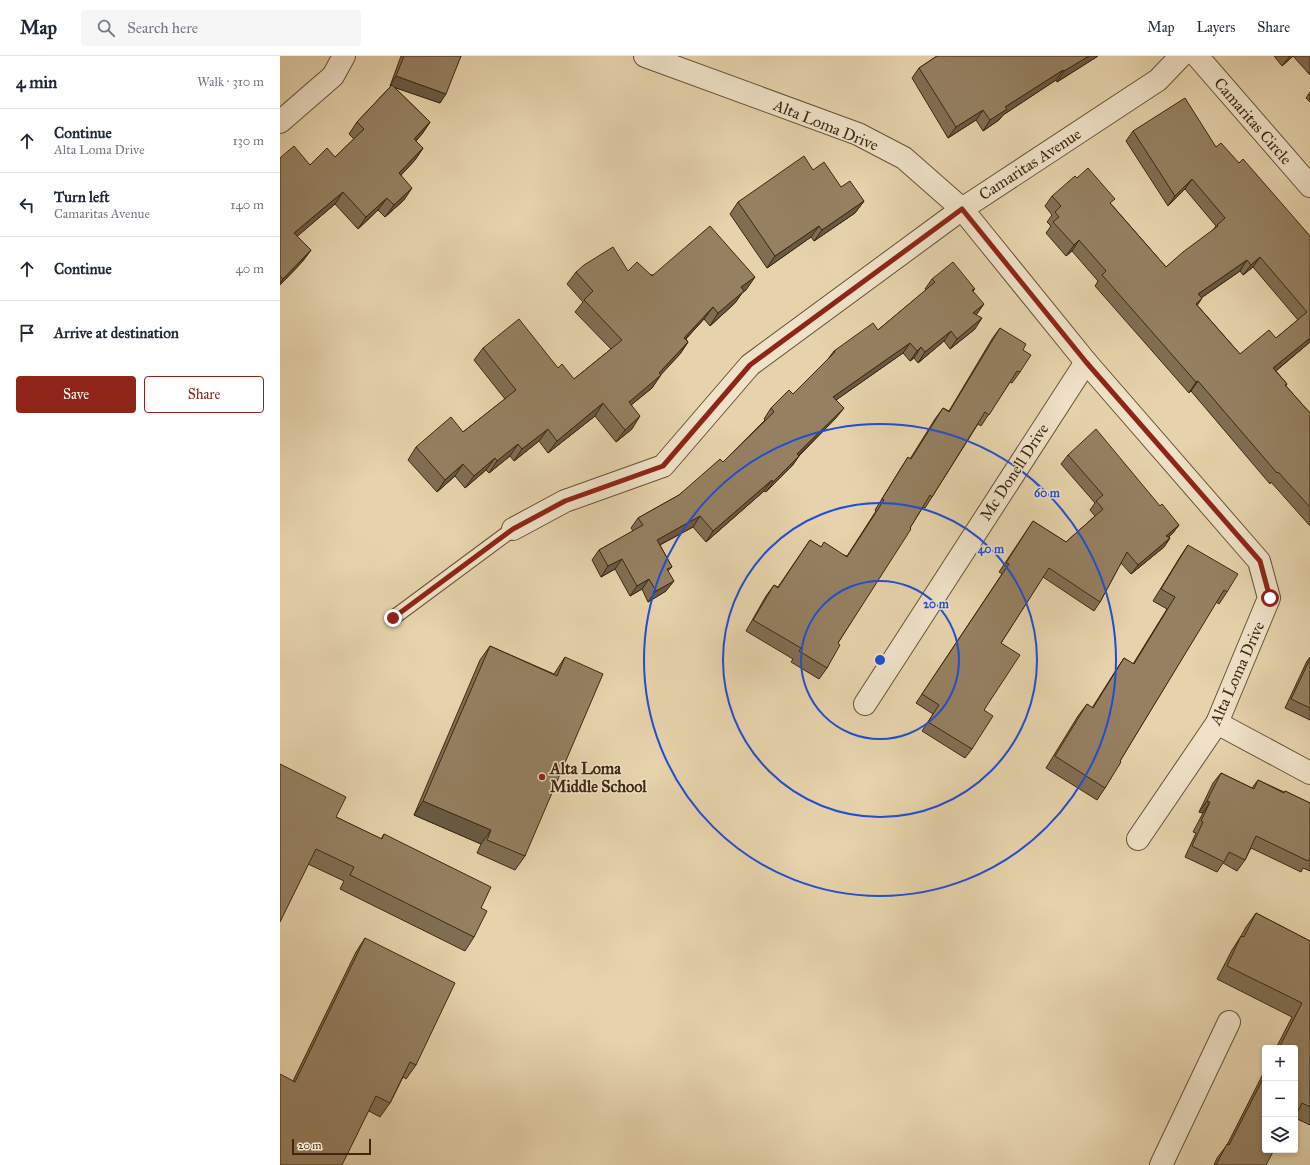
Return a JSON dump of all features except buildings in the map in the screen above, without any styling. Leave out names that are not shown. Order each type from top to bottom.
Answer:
[{"type":"street","points":[[280,122],[333,76],[344,56]]},
{"type":"street","name":"Alta Loma Drive","points":[[644,56],[858,134],[904,158],[962,209],[1086,362],[1260,561],[1270,598],[1217,723],[1138,840]]},
{"type":"street","name":"Camaritas Avenue","points":[[513,529],[565,501],[663,466],[750,365],[962,209],[1158,80],[1181,56]]},
{"type":"street","name":"Camaritas Circle","points":[[1197,56],[1310,186]]},
{"type":"street","name":"Mc Donell Drive","points":[[865,704],[1086,362]]},
{"type":"street","points":[[1217,723],[1310,774]]},
{"type":"street","points":[[1161,1165],[1229,1022]]},
{"type":"lane","points":[[393,618],[513,529]]},
{"type":"place","name":"Alta Loma Middle School","points":[[542,777]]},
{"type":"route","points":[[393,618],[496,540],[513,529],[565,501],[663,466],[750,365],[962,209],[1086,362],[1260,561],[1270,598]]}]
